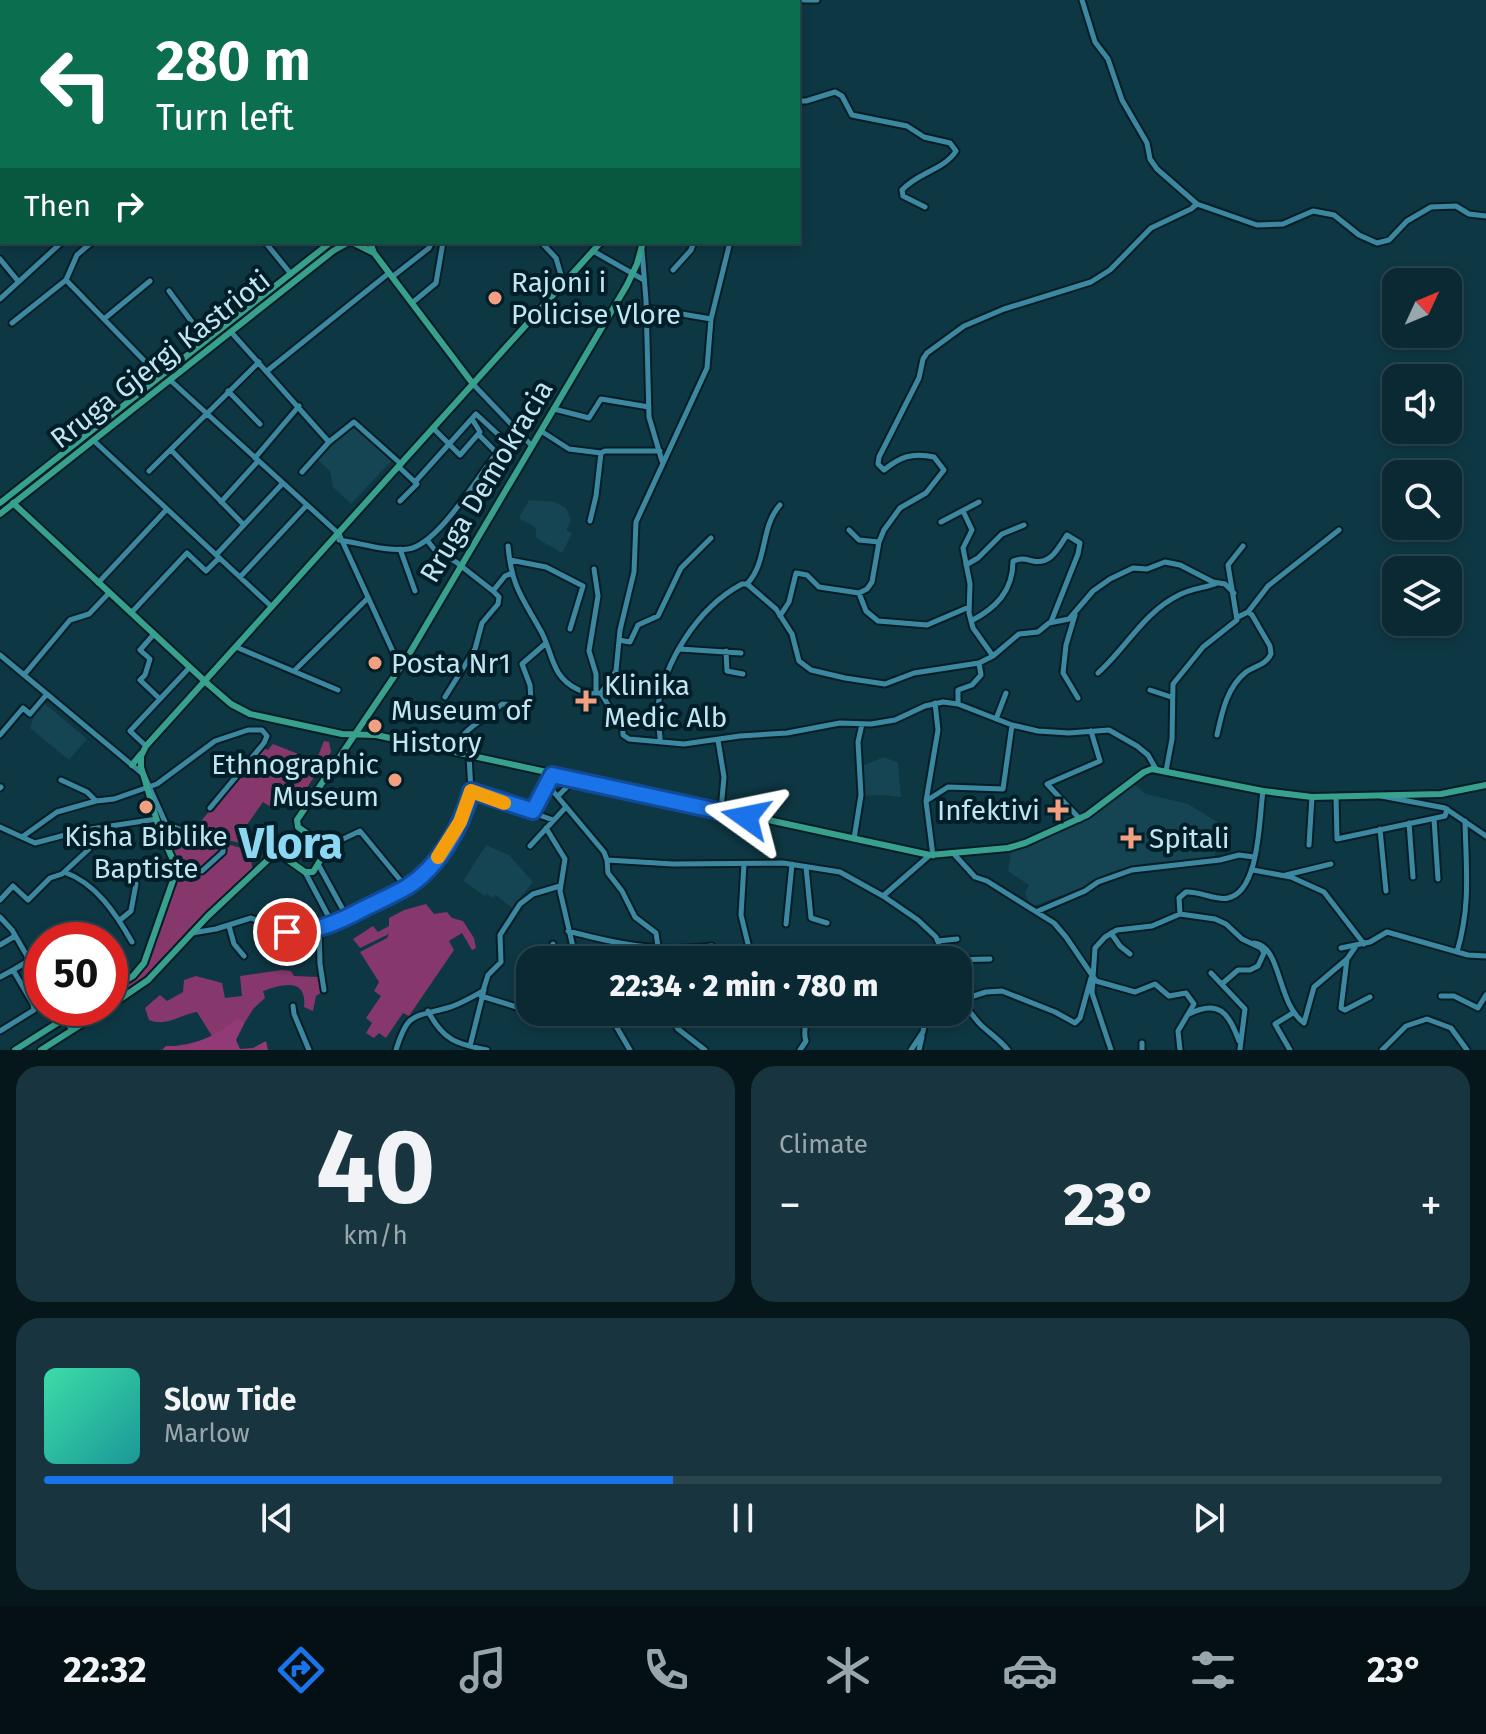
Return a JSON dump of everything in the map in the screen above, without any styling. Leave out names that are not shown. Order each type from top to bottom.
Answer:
[{"type":"main road","name":"Rruga Gjergj Kastrioti","points":[[0,503],[328,244]]},
{"type":"main road","name":"Rruga Gjergj Kastrioti","points":[[0,514],[333,251],[349,244]]},
{"type":"main road","points":[[358,244],[374,253]]},
{"type":"main road","points":[[371,244],[374,253],[473,384]]},
{"type":"main road","points":[[132,765],[599,244]]},
{"type":"main road","name":"Rruga Demokracia","points":[[326,847],[298,827],[297,820],[400,667],[461,566],[633,274],[642,244]]},
{"type":"main road","points":[[13,503],[205,681],[231,704],[250,714],[354,735],[376,735],[932,855],[1016,846],[1080,819],[1144,772],[1156,769],[1263,791],[1312,797],[1441,794],[1486,785]]},
{"type":"main road","points":[[128,978],[146,959],[177,869],[144,775],[141,761],[145,749]]},
{"type":"main road","points":[[128,994],[148,980],[191,933],[272,856],[281,855],[305,872],[313,872],[326,847]]},
{"type":"main road","points":[[15,1050],[47,1026]]},
{"type":"main road","points":[[41,1050],[78,1026]]},
{"type":"street","points":[[804,0],[817,0]]},
{"type":"street","points":[[1082,0],[1095,42],[1108,59],[1122,100],[1147,143],[1150,159],[1197,204],[1257,225],[1283,224],[1313,211],[1334,215],[1359,235],[1377,243],[1389,240],[1407,221],[1431,207],[1456,206],[1469,214],[1486,216]]},
{"type":"street","points":[[800,101],[835,92],[842,96],[852,115],[907,126],[924,137],[950,143],[956,151],[952,157],[917,176],[902,190],[903,196],[925,207]]},
{"type":"street","points":[[780,616],[787,607],[796,573],[807,575],[817,586],[859,593],[867,589],[872,582],[879,542],[900,508],[923,496],[944,470],[930,456],[897,458],[884,470],[878,464],[919,378],[927,353],[964,326],[1004,309],[1091,282],[1110,270],[1151,228],[1197,204]]},
{"type":"street","points":[[0,299],[59,244]]},
{"type":"street","points":[[76,244],[81,250]]},
{"type":"street","points":[[12,323],[66,280],[73,261],[89,244]]},
{"type":"street","points":[[267,244],[291,274]]},
{"type":"street","points":[[267,371],[431,244]]},
{"type":"street","points":[[412,303],[436,283],[443,244]]},
{"type":"street","points":[[543,244],[556,258],[564,285]]},
{"type":"street","points":[[642,244],[650,426],[662,462]]},
{"type":"street","points":[[673,270],[693,244]]},
{"type":"street","points":[[598,693],[616,671],[619,640],[634,572],[636,522],[707,368],[711,319],[730,244]]},
{"type":"street","points":[[593,251],[644,280]]},
{"type":"street","points":[[0,259],[18,281]]},
{"type":"street","points":[[66,280],[160,377]]},
{"type":"street","points":[[104,319],[150,281]]},
{"type":"street","points":[[169,291],[206,341]]},
{"type":"street","points":[[647,308],[711,319]]},
{"type":"street","points":[[231,332],[329,442]]},
{"type":"street","points":[[149,471],[259,362]]},
{"type":"street","points":[[170,380],[307,505],[338,538],[400,667]]},
{"type":"street","points":[[473,384],[532,446]]},
{"type":"street","points":[[228,391],[260,424]]},
{"type":"street","points":[[554,409],[589,418],[601,399],[649,407]]},
{"type":"street","points":[[221,502],[299,406]]},
{"type":"street","points":[[400,501],[476,414],[503,439]]},
{"type":"street","points":[[433,428],[460,455],[479,435],[479,429],[472,419]]},
{"type":"street","points":[[302,472],[329,442],[354,422],[415,482]]},
{"type":"street","points":[[541,431],[569,449],[601,453],[660,451]]},
{"type":"street","points":[[338,538],[400,549],[414,548],[427,540],[457,508],[497,453],[479,435]]},
{"type":"street","points":[[93,440],[272,607]]},
{"type":"street","points":[[171,450],[244,525]]},
{"type":"street","points":[[590,521],[601,453]]},
{"type":"street","points":[[131,613],[187,553],[206,571],[283,483]]},
{"type":"street","points":[[941,522],[979,502]]},
{"type":"street","points":[[240,577],[307,505]]},
{"type":"street","points":[[660,742],[658,709],[665,679],[680,649],[698,621],[724,596],[747,584],[759,566],[770,519],[780,505]]},
{"type":"street","points":[[98,583],[167,509]]},
{"type":"street","points":[[963,511],[972,530],[963,548],[970,584],[971,621],[993,656]]},
{"type":"street","points":[[966,565],[978,558],[1002,534],[1024,525]]},
{"type":"street","points":[[849,530],[859,540],[879,542]]},
{"type":"street","points":[[1166,771],[1172,739],[1173,684],[1188,663],[1203,647],[1248,612],[1268,586],[1339,530]]},
{"type":"street","points":[[747,584],[773,605],[792,634],[797,657],[802,664],[811,670],[835,676],[885,684],[914,673],[979,663],[993,656],[1013,637],[1038,632],[1051,622],[1080,543],[1067,535],[1047,560],[1037,562],[1021,558],[1013,561],[1006,595],[971,621]]},
{"type":"street","points":[[619,640],[630,642],[638,625],[658,616],[685,563],[711,538]]},
{"type":"street","points":[[427,540],[434,549],[499,597],[498,604],[482,623],[475,649],[445,697]]},
{"type":"street","points":[[508,546],[519,595],[545,644],[555,671],[582,692],[598,693]]},
{"type":"street","points":[[1235,621],[1229,561],[1243,546]]},
{"type":"street","points":[[400,549],[415,591]]},
{"type":"street","points":[[510,560],[546,567],[583,586],[570,629]]},
{"type":"street","points":[[1051,622],[1065,621],[1075,614],[1093,591],[1110,579],[1133,568],[1147,569],[1160,563],[1187,567],[1225,584],[1234,593]]},
{"type":"street","points":[[594,569],[598,596],[589,651],[598,693],[611,710],[622,714],[623,735],[629,739],[684,744],[787,733],[840,723],[895,720],[935,703],[958,704],[1012,725],[1053,733],[1109,730],[1123,736],[1148,755],[1156,769]]},
{"type":"street","points":[[493,591],[505,576],[512,573]]},
{"type":"street","points":[[1098,673],[1117,655],[1136,629],[1173,598],[1217,583]]},
{"type":"street","points":[[24,675],[70,620],[89,614],[109,593]]},
{"type":"street","points":[[859,593],[866,611],[878,621],[927,625],[969,607]]},
{"type":"street","points":[[295,670],[367,599]]},
{"type":"street","points":[[1217,735],[1231,691],[1243,675],[1265,664],[1271,654],[1263,632],[1248,612]]},
{"type":"street","points":[[1075,614],[1066,645],[1063,673],[1078,698]]},
{"type":"street","points":[[154,634],[140,650],[150,659],[140,680],[160,699]]},
{"type":"street","points":[[454,752],[466,730],[487,718],[502,704],[523,705],[531,700],[530,685],[522,664],[545,644]]},
{"type":"street","points":[[236,647],[338,690]]},
{"type":"street","points":[[680,649],[741,653]]},
{"type":"street","points":[[726,651],[727,671],[743,674]]},
{"type":"street","points":[[0,655],[144,775]]},
{"type":"street","points":[[958,704],[958,690],[972,685],[981,675],[979,663]]},
{"type":"street","points":[[145,749],[130,731],[190,667]]},
{"type":"street","points":[[1150,690],[1171,697]]},
{"type":"street","points":[[996,719],[1006,693]]},
{"type":"street","points":[[0,735],[23,708],[30,714],[47,694]]},
{"type":"street","points":[[883,896],[932,855],[926,801],[938,730],[935,703]]},
{"type":"street","points":[[250,714],[254,728]]},
{"type":"street","points":[[854,839],[861,795],[858,742],[862,724]]},
{"type":"street","points":[[926,801],[948,787],[1003,789],[1012,725]]},
{"type":"street","points":[[22,837],[57,812],[150,790],[206,745],[254,728],[265,733],[264,743],[210,808]]},
{"type":"street","points":[[1080,819],[1047,784],[1100,761],[1091,731]]},
{"type":"street","points":[[718,740],[724,777],[721,811]]},
{"type":"street","points":[[191,933],[254,918],[287,932],[319,927],[347,917],[406,887],[428,869],[447,845],[464,812],[471,791],[469,756]]},
{"type":"street","points":[[533,811],[552,775]]},
{"type":"street","points":[[61,780],[87,792],[96,801]]},
{"type":"street","points":[[558,796],[574,780]]},
{"type":"street","points":[[547,784],[604,852],[610,877],[639,922],[656,933],[659,946]]},
{"type":"street","points":[[150,790],[164,820],[174,828],[223,845],[223,852],[202,871]]},
{"type":"street","points":[[471,791],[553,820]]},
{"type":"street","points":[[1180,914],[1182,894],[1192,892],[1225,899],[1247,885],[1253,870],[1263,791]]},
{"type":"street","points":[[1376,794],[1392,800],[1447,809],[1486,836]]},
{"type":"street","points":[[1309,845],[1312,797]]},
{"type":"street","points":[[1336,797],[1337,839],[1434,819],[1448,815],[1447,809]]},
{"type":"street","points":[[530,846],[566,807]]},
{"type":"street","points":[[0,827],[31,842],[157,819]]},
{"type":"street","points":[[1434,819],[1438,879]]},
{"type":"street","points":[[1457,952],[1468,908],[1465,821]]},
{"type":"street","points":[[1409,823],[1413,877]]},
{"type":"street","points":[[546,828],[565,859],[560,886],[572,946]]},
{"type":"street","points":[[1380,829],[1386,891]]},
{"type":"street","points":[[0,900],[13,886],[28,900],[50,878],[64,872],[89,849],[84,830]]},
{"type":"street","points":[[326,847],[360,831],[406,887]]},
{"type":"street","points":[[954,854],[975,877],[987,881],[1008,897],[1054,923],[1096,981],[1135,992],[1155,984],[1169,996],[1186,993],[1194,1004],[1178,1031],[1180,1050]]},
{"type":"street","points":[[1037,911],[1126,871],[1239,855],[1254,857]]},
{"type":"street","points":[[607,860],[673,864],[792,864],[845,874],[918,920],[940,946]]},
{"type":"street","points":[[318,864],[347,917]]},
{"type":"street","points":[[744,864],[741,915],[749,946]]},
{"type":"street","points":[[786,924],[792,864]]},
{"type":"street","points":[[1284,875],[1331,864]]},
{"type":"street","points":[[120,920],[131,911],[136,884],[127,867]]},
{"type":"street","points":[[806,867],[811,918],[827,923]]},
{"type":"street","points":[[1253,870],[1300,880],[1329,895],[1360,944]]},
{"type":"street","points":[[64,872],[77,877],[93,890],[120,920],[132,942]]},
{"type":"street","points":[[305,872],[332,923]]},
{"type":"street","points":[[470,1046],[481,993],[488,975],[500,965],[500,935],[525,899],[560,886]]},
{"type":"street","points":[[1111,1050],[1092,998],[1095,948],[1111,933],[1152,926],[1180,914],[1215,919],[1263,950],[1261,962],[1254,969],[1238,970],[1223,983]]},
{"type":"street","points":[[0,917],[24,950]]},
{"type":"street","points":[[229,926],[234,944],[244,956]]},
{"type":"street","points":[[319,927],[324,990]]},
{"type":"street","points":[[568,931],[624,946]]},
{"type":"street","points":[[1370,997],[1345,1010],[1341,1008],[1347,959],[1350,951],[1360,944],[1387,932],[1457,952],[1486,956]]},
{"type":"street","points":[[1111,933],[1130,954]]},
{"type":"street","points":[[0,945],[15,936]]},
{"type":"street","points":[[938,941],[957,939]]},
{"type":"street","points":[[1248,942],[1263,944],[1271,952],[1281,988],[1293,1013],[1305,1022],[1314,987],[1347,959]]},
{"type":"street","points":[[1341,948],[1360,944]]},
{"type":"street","points":[[972,959],[990,959]]},
{"type":"street","points":[[0,977],[24,964]]},
{"type":"street","points":[[0,1031],[35,1008],[13,970]]},
{"type":"street","points":[[1211,973],[1245,1009],[1240,1050]]},
{"type":"street","points":[[972,996],[1002,991],[1075,1023],[1080,1018],[1092,976]]},
{"type":"street","points":[[396,1050],[407,1021],[414,1016],[447,1008],[481,993],[516,1006]]},
{"type":"street","points":[[1441,996],[1454,996],[1478,1008],[1486,995]]},
{"type":"street","points":[[293,1006],[309,1050]]},
{"type":"street","points":[[1188,1014],[1204,1007],[1222,1011],[1238,1037],[1240,1050]]},
{"type":"street","points":[[428,1011],[441,1034],[487,1050]]},
{"type":"street","points":[[972,1012],[982,1026],[1008,1050]]},
{"type":"street","points":[[1290,1050],[1275,1024],[1293,1013]]},
{"type":"street","points":[[1382,1050],[1406,1026],[1427,1019],[1451,1028],[1467,1050]]},
{"type":"street","points":[[67,1026],[70,1031]]},
{"type":"street","points":[[616,1026],[628,1048],[620,1050]]},
{"type":"street","points":[[676,1026],[705,1050]]},
{"type":"street","points":[[800,1050],[806,1041],[807,1026]]},
{"type":"street","points":[[919,1050],[924,1026]]},
{"type":"street","points":[[911,1050],[923,1032]]},
{"type":"shaded area","points":[[354,426],[393,459],[351,504],[333,487],[330,471],[317,459]]},
{"type":"shaded area","points":[[529,500],[555,502],[566,508],[571,521],[566,530],[572,533],[562,553],[536,538],[536,528],[519,518]]},
{"type":"shaded area","points":[[44,703],[87,739],[69,760],[30,728]]},
{"type":"shaded area","points":[[324,741],[329,742],[331,752],[298,801],[287,793],[271,807],[263,802],[244,829],[258,839],[253,846],[192,832],[262,748],[268,750],[273,744],[316,761]]},
{"type":"shaded area","points":[[884,757],[898,763],[901,797],[863,796],[862,766]]},
{"type":"shaded area","name":"Spitali","points":[[1134,784],[1146,794],[1188,804],[1219,823],[1214,861],[1131,869],[1031,907],[1025,893],[1029,885],[1008,871],[1011,853],[1084,821]]},
{"type":"shaded area","points":[[167,825],[249,850],[253,871],[150,976],[128,991],[128,980],[147,967],[179,868],[162,827]]},
{"type":"shaded area","points":[[486,845],[509,855],[533,882],[512,908],[496,895],[493,898],[487,894],[485,896],[463,881]]},
{"type":"shaded area","points":[[426,904],[434,914],[447,912],[452,918],[463,921],[474,938],[476,948],[472,950],[462,933],[449,941],[454,950],[409,1016],[403,1013],[386,1038],[379,1033],[374,1038],[366,1033],[372,1023],[366,1018],[381,996],[374,991],[379,982],[360,952],[389,934],[360,948],[353,939],[373,926],[378,932],[389,926],[389,918]]},
{"type":"shaded area","points":[[291,971],[294,976],[318,977],[322,992],[316,996],[313,1011],[304,1007],[302,991],[297,987],[278,986],[263,991],[265,998],[245,1022],[237,1019],[221,1033],[212,1036],[197,1012],[155,1022],[149,1020],[145,1008],[160,995],[167,1001],[183,992],[184,980],[196,976],[222,983],[225,998],[242,996],[240,976]]},
{"type":"shaded area","points":[[237,1018],[245,1022],[236,1040],[240,1049],[253,1048],[266,1041],[268,1050],[162,1050],[166,1046],[204,1039]]},
{"type":"slow traffic","points":[[438,857],[460,822],[471,791],[504,803]]},
{"type":"place","name":"Rajoni i Policise Vlore","points":[[495,298]]},
{"type":"place","name":"Posta Nr1","points":[[375,663]]},
{"type":"place","name":"Klinika Medic Alb","points":[[586,701]]},
{"type":"place","name":"Museum of History","points":[[375,726]]},
{"type":"place","name":"Ethnographic Museum","points":[[395,780]]},
{"type":"place","name":"Kisha Biblike Baptiste","points":[[146,807]]},
{"type":"place","name":"Infektivi","points":[[1058,810]]},
{"type":"place","name":"Spitali","points":[[1131,838]]},
{"type":"district","name":"Vlora","points":[[291,843]]},
{"type":"route","points":[[287,932],[332,923],[416,880],[447,845],[460,822],[471,791],[533,811],[552,775],[746,817]]}]
